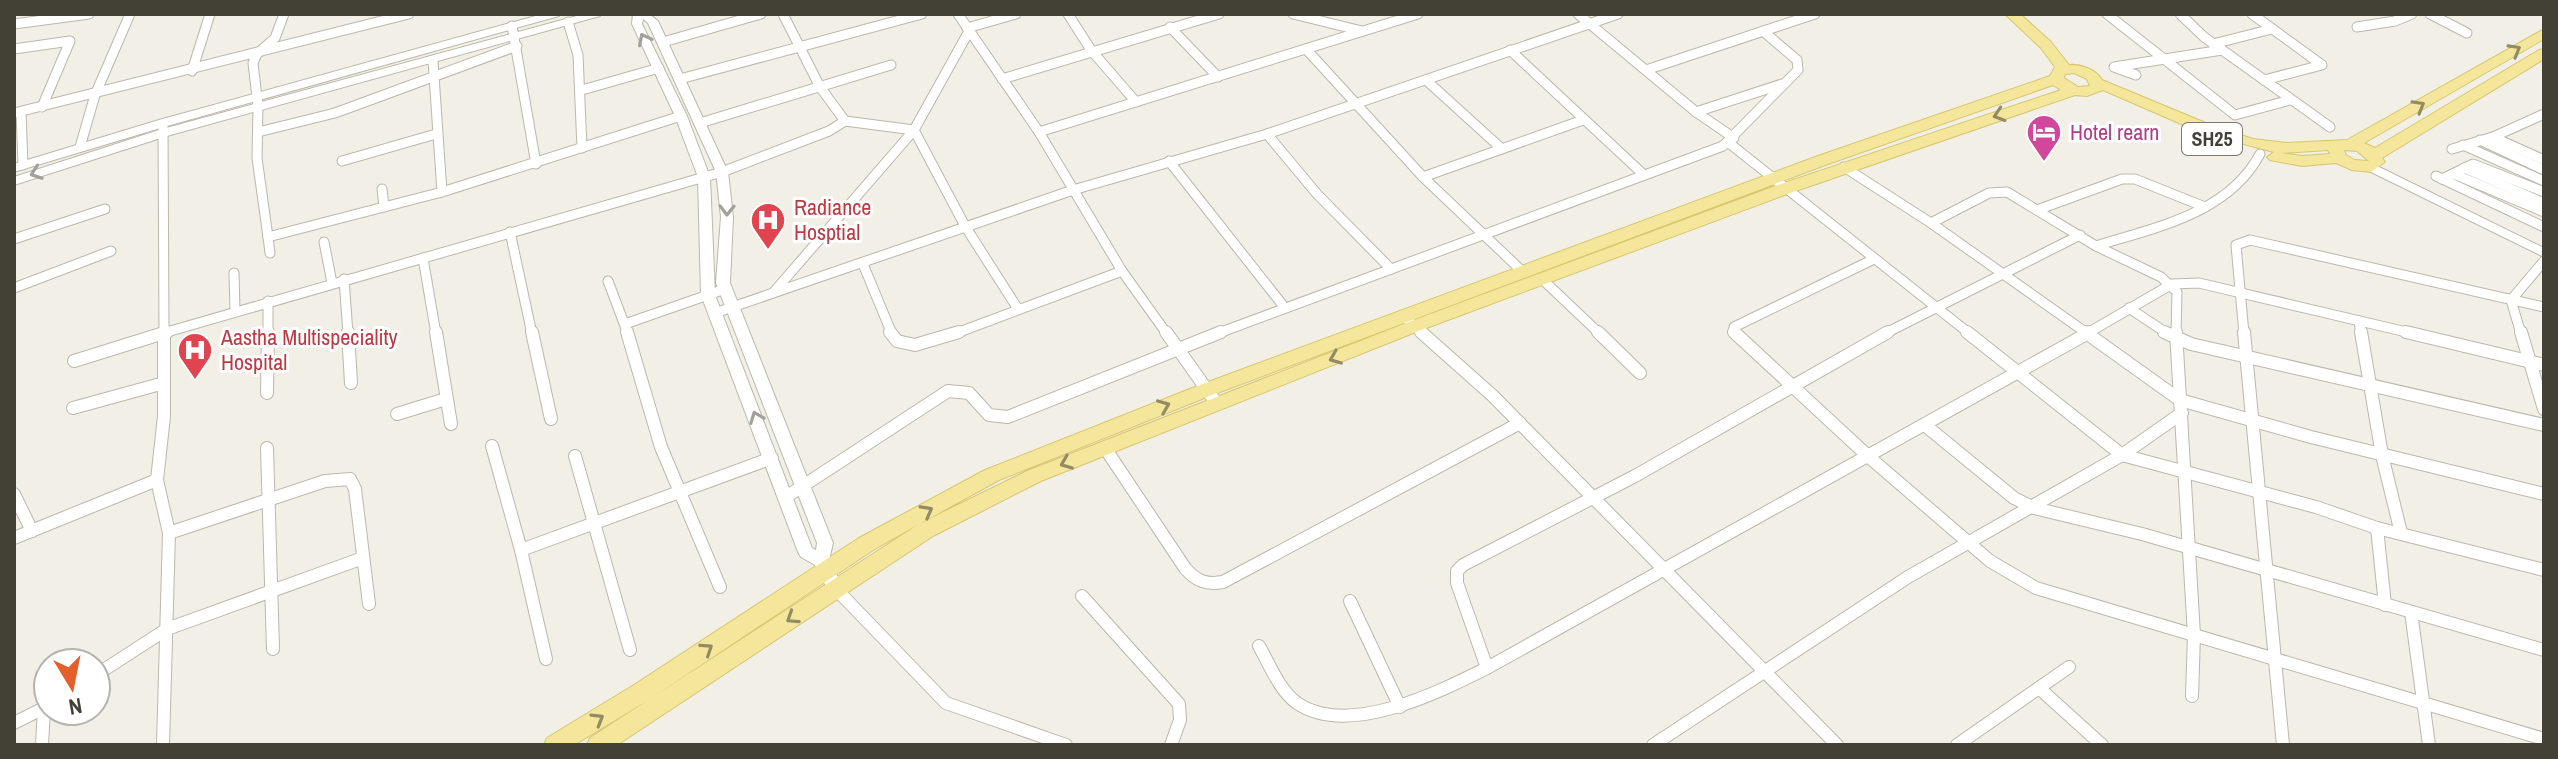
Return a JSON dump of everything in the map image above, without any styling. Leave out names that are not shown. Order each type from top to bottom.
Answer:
[{"type":"main road","points":[[2012,14],[2046,45],[2060,74]]},
{"type":"main road","points":[[2029,14],[2081,70]]},
{"type":"main road","name":"SH25","points":[[2060,74],[2087,89],[2208,138],[2296,161],[2342,149],[2544,33]]},
{"type":"main road","points":[[598,745],[648,700],[823,565],[992,475],[1211,397],[1409,321],[1523,272],[1778,184],[1844,167],[2087,89],[2251,143],[2284,149],[2342,149],[2373,161],[2544,53]]},
{"type":"main road","points":[[1409,321],[1542,279],[2060,74],[2081,70]]},
{"type":"main road","name":"SH25","points":[[2081,70],[2093,76],[2087,89]]},
{"type":"main road","points":[[555,745],[648,700],[836,589],[926,530],[1034,476],[1105,448],[1211,397]]},
{"type":"street","points":[[14,24],[89,14]]},
{"type":"street","points":[[80,147],[95,95],[130,14]]},
{"type":"street","points":[[192,71],[210,14]]},
{"type":"street","points":[[270,253],[257,158],[258,101],[253,63],[257,54],[275,38],[284,14]]},
{"type":"street","points":[[409,14],[192,71],[17,112],[19,167],[80,147],[515,37]]},
{"type":"street","points":[[258,132],[312,120],[433,77],[555,14]]},
{"type":"street","points":[[258,101],[433,61],[596,14]]},
{"type":"street","points":[[823,565],[825,543],[725,289],[721,271],[727,195],[722,172],[652,19],[640,14],[637,24],[681,116],[704,177],[708,295],[806,552],[823,565],[836,589],[946,703],[1066,745]]},
{"type":"street","points":[[663,42],[761,14]]},
{"type":"street","points":[[783,14],[820,87],[845,121]]},
{"type":"street","points":[[680,79],[922,14]]},
{"type":"street","points":[[958,14],[1039,132],[1122,271],[1211,397]]},
{"type":"street","points":[[773,293],[914,130],[968,31],[1016,14]]},
{"type":"street","points":[[1068,14],[1091,50],[1136,102]]},
{"type":"street","points":[[1002,79],[1219,14]]},
{"type":"street","points":[[1293,14],[1362,31]]},
{"type":"street","points":[[1578,14],[1732,140],[1778,184],[2022,372],[2122,455],[2377,528],[2544,570]]},
{"type":"street","points":[[715,313],[1073,190],[1267,134],[1618,14]]},
{"type":"street","points":[[1646,70],[1800,16],[1815,14]]},
{"type":"street","points":[[2107,14],[2235,115],[2245,115],[2290,100]]},
{"type":"street","points":[[2180,14],[2218,47],[2330,127]]},
{"type":"street","points":[[2252,14],[2322,65],[2264,80]]},
{"type":"street","points":[[2357,27],[2395,21],[2412,14]]},
{"type":"street","points":[[2430,14],[2467,33]]},
{"type":"street","points":[[1039,132],[1413,15]]},
{"type":"street","points":[[568,22],[579,45],[582,90],[577,122],[582,148]]},
{"type":"street","points":[[1170,27],[1218,77]]},
{"type":"street","points":[[2136,75],[2114,67],[2218,47],[2272,29]]},
{"type":"street","points":[[786,497],[948,391],[969,393],[989,415],[1008,417],[1176,349],[1732,140],[1798,70],[1797,60],[1763,31]]},
{"type":"street","points":[[515,37],[536,164]]},
{"type":"street","points":[[14,49],[70,41],[42,107]]},
{"type":"street","points":[[1306,49],[1423,177],[1523,272]]},
{"type":"street","points":[[1510,50],[1644,175]]},
{"type":"street","points":[[433,61],[442,192]]},
{"type":"street","points":[[700,123],[891,65]]},
{"type":"street","points":[[582,90],[659,68]]},
{"type":"street","points":[[1426,80],[1502,149]]},
{"type":"street","points":[[1696,112],[1787,82]]},
{"type":"street","points":[[2452,149],[2493,137],[2544,114]]},
{"type":"street","points":[[268,237],[442,192],[681,116]]},
{"type":"street","points":[[1423,177],[1583,120]]},
{"type":"street","points":[[74,361],[268,301],[722,172],[829,131],[845,121],[914,130]]},
{"type":"street","points":[[14,181],[163,128]]},
{"type":"street","points":[[163,128],[164,416],[157,480],[169,533],[163,745]]},
{"type":"street","points":[[914,130],[965,226],[1018,309]]},
{"type":"street","points":[[342,161],[436,134]]},
{"type":"street","points":[[1267,134],[1317,194],[1391,269]]},
{"type":"street","points":[[2493,137],[2544,160]]},
{"type":"street","points":[[2480,140],[2544,170]]},
{"type":"street","points":[[2463,145],[2544,181]]},
{"type":"street","points":[[376,151],[378,163]]},
{"type":"street","points":[[2096,246],[2205,207],[2245,183],[2260,154]]},
{"type":"street","points":[[1169,161],[1285,308]]},
{"type":"street","points":[[2373,161],[2408,195],[2544,261],[2511,300]]},
{"type":"street","points":[[2544,192],[2479,165],[2439,178],[2544,227]]},
{"type":"street","points":[[1844,167],[1931,223],[2082,334],[2180,400],[2250,421],[2544,494]]},
{"type":"street","points":[[2459,171],[2544,203]]},
{"type":"street","points":[[2459,171],[2544,212]]},
{"type":"street","points":[[2392,178],[2544,253]]},
{"type":"street","points":[[2392,178],[2411,181],[2544,246]]},
{"type":"street","points":[[2037,210],[2122,179],[2135,179],[2205,207]]},
{"type":"street","points":[[382,189],[384,207]]},
{"type":"street","points":[[1931,223],[1989,193],[2015,194],[2096,246],[2172,284],[2177,292],[2176,339],[2194,635],[2192,696]]},
{"type":"street","points":[[14,239],[105,209]]},
{"type":"street","points":[[510,232],[551,419]]},
{"type":"street","points":[[1487,668],[1457,583],[1457,571],[1936,305],[2080,235]]},
{"type":"street","points":[[2283,745],[2250,421],[2236,245],[2250,240],[2544,307]]},
{"type":"street","points":[[324,242],[338,281],[351,383]]},
{"type":"street","points":[[14,288],[111,251]]},
{"type":"street","points":[[423,258],[451,424]]},
{"type":"street","points":[[1874,259],[1734,327],[1734,333],[1869,457],[1990,561],[2036,588],[2544,739]]},
{"type":"street","points":[[863,264],[888,329],[897,341],[915,345],[936,341],[1122,271]]},
{"type":"street","points":[[234,273],[235,311]]},
{"type":"street","points":[[1542,279],[1640,373]]},
{"type":"street","points":[[608,281],[625,324],[661,447],[720,587]]},
{"type":"street","points":[[1259,646],[1289,694],[1311,711],[1327,715],[1400,707],[1487,668],[1926,426],[2172,284],[2199,283],[2544,365]]},
{"type":"street","points":[[625,324],[725,289]]},
{"type":"street","points":[[2511,300],[2544,409]]},
{"type":"street","points":[[267,393],[268,301]]},
{"type":"street","points":[[2129,308],[2176,339],[2544,425]]},
{"type":"street","points":[[1409,321],[1520,423],[1837,745]]},
{"type":"street","points":[[2359,321],[2373,387],[2382,455],[2401,533]]},
{"type":"street","points":[[73,408],[164,383]]},
{"type":"street","points":[[397,414],[446,399]]},
{"type":"street","points":[[1653,745],[1908,577],[2034,508],[2122,455],[2182,413]]},
{"type":"street","points":[[1105,448],[1185,568],[1195,580],[1207,586],[1223,582],[1520,423]]},
{"type":"street","points":[[1926,426],[2014,498],[2034,508],[2188,547],[2544,650]]},
{"type":"street","points":[[492,446],[521,550],[546,659]]},
{"type":"street","points":[[267,448],[273,649]]},
{"type":"street","points":[[575,456],[597,522],[630,650]]},
{"type":"street","points":[[521,550],[772,458]]},
{"type":"street","points":[[169,533],[325,481],[350,479],[355,489],[369,604]]},
{"type":"street","points":[[14,538],[157,480]]},
{"type":"street","points":[[14,494],[32,531]]},
{"type":"street","points":[[2377,528],[2385,605]]},
{"type":"street","points":[[112,665],[167,629],[363,558]]},
{"type":"street","points":[[1082,596],[1161,680],[1179,704],[1180,720],[1171,745]]},
{"type":"street","points":[[1350,601],[1400,707]]},
{"type":"street","points":[[2411,612],[2429,745]]},
{"type":"street","points":[[1965,743],[2069,667]]},
{"type":"street","points":[[2039,688],[2102,745]]},
{"type":"street","points":[[14,723],[32,714]]},
{"type":"place","name":"Hotel rearn","points":[[2044,163]]},
{"type":"place","name":"Radiance Hosptial","points":[[768,251]]},
{"type":"place","name":"Aastha Multispeciality Hospital","points":[[195,381]]}]
